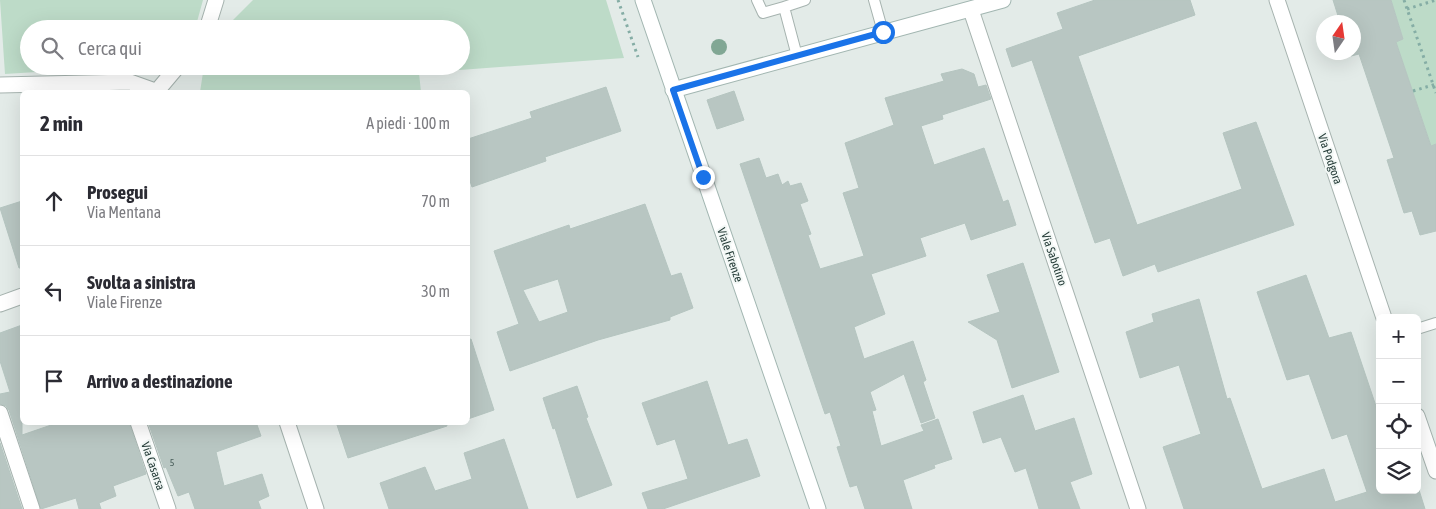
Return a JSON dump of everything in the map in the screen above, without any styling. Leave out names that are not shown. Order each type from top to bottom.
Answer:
[{"type":"street","points":[[210,20],[216,0]]},
{"type":"street","name":"Viale Firenze","points":[[643,0],[818,509]]},
{"type":"street","points":[[673,90],[1003,0]]},
{"type":"street","name":"Via Podgora","points":[[1277,0],[1383,314]]},
{"type":"street","name":"Via Sabotino","points":[[971,10],[1138,509]]},
{"type":"street","points":[[159,90],[171,75]]},
{"type":"street","points":[[0,85],[130,82],[152,90]]},
{"type":"street","points":[[0,304],[20,297]]},
{"type":"street","points":[[0,412],[32,509]]},
{"type":"street","name":"Via Casarsa","points":[[139,425],[168,509]]},
{"type":"street","points":[[289,425],[316,509]]},
{"type":"street","points":[[1421,428],[1436,471]]},
{"type":"lane","points":[[757,0],[763,13],[804,0]]},
{"type":"lane","points":[[874,0],[883,32]]},
{"type":"lane","points":[[784,7],[798,56]]},
{"type":"lane","points":[[1421,328],[1436,323]]},
{"type":"path","points":[[618,0],[638,57]]},
{"type":"path","points":[[1404,0],[1435,84],[1436,92]]},
{"type":"path","points":[[1407,9],[1436,0]]},
{"type":"path","points":[[1413,91],[1435,84]]},
{"type":"green space","points":[[0,0],[203,0],[197,20],[20,20],[20,73],[5,74]]},
{"type":"green space","points":[[253,0],[606,0],[624,58],[470,69],[470,20],[233,20]]},
{"type":"green space","points":[[1391,0],[1436,0],[1436,144],[1431,146],[1396,42],[1403,39]]},
{"type":"green space","points":[[203,75],[419,75],[421,90],[200,90]]},
{"type":"building","points":[[1095,0],[1190,0],[1195,15],[1078,56],[1137,225],[1242,189],[1223,133],[1256,122],[1294,225],[1158,272],[1155,264],[1123,276],[1110,238],[1095,243],[1032,60],[1012,67],[1006,49],[1063,29],[1057,13]]},
{"type":"building","points":[[1333,0],[1391,0],[1403,39],[1396,42],[1431,146],[1436,144],[1436,231],[1420,235],[1412,211],[1404,213],[1387,160],[1394,158],[1361,60],[1361,15],[1338,15]]},
{"type":"building","points":[[962,69],[974,74],[978,87],[986,85],[991,99],[942,115],[943,119],[921,126],[934,165],[984,148],[1003,202],[1008,200],[1016,225],[971,240],[965,223],[920,238],[926,256],[871,274],[885,314],[854,327],[864,359],[913,341],[926,380],[923,382],[935,418],[921,423],[904,374],[870,392],[876,410],[872,411],[881,446],[924,431],[921,425],[938,419],[952,459],[934,465],[935,468],[903,480],[912,509],[865,509],[857,485],[850,487],[837,447],[841,446],[830,412],[825,414],[740,164],[759,158],[766,178],[778,174],[782,185],[788,181],[790,186],[801,183],[808,201],[800,204],[811,234],[808,235],[820,269],[864,256],[843,193],[859,188],[845,143],[894,125],[885,98],[944,81],[941,74]]},
{"type":"building","points":[[606,87],[621,131],[545,157],[546,161],[472,187],[470,181],[470,138],[532,118],[530,112]]},
{"type":"building","points":[[734,91],[744,120],[717,129],[707,100]]},
{"type":"building","points":[[20,202],[20,268],[19,268],[0,208]]},
{"type":"building","points":[[645,204],[671,276],[681,273],[693,308],[670,317],[670,320],[598,340],[510,371],[497,332],[519,324],[494,251],[569,225],[570,229]],"holes":[[[558,279],[568,312],[539,322],[523,290]]]},
{"type":"building","points":[[1023,263],[1059,372],[1012,388],[997,340],[968,322],[1000,312],[987,275]]},
{"type":"building","points":[[1306,275],[1329,338],[1351,332],[1376,406],[1376,494],[1420,494],[1425,509],[1184,509],[1163,447],[1201,434],[1179,365],[1140,378],[1126,332],[1154,322],[1152,314],[1199,299],[1227,399],[1230,398],[1262,489],[1324,469],[1335,502],[1367,492],[1347,434],[1332,439],[1309,374],[1287,380],[1257,292]]},
{"type":"building","points":[[20,326],[20,425],[22,425],[22,435],[51,425],[130,425],[146,474],[113,486],[116,496],[99,503],[101,509],[79,509],[76,498],[41,509],[9,410],[6,406],[0,404],[0,394],[10,392],[0,361],[0,333]]},
{"type":"building","points":[[470,339],[494,410],[470,418]]},
{"type":"building","points":[[707,381],[728,445],[747,439],[760,476],[663,509],[648,509],[642,493],[688,479],[675,439],[657,445],[642,403]]},
{"type":"building","points":[[577,386],[588,417],[586,418],[612,485],[577,498],[555,428],[553,429],[543,398]]},
{"type":"building","points":[[1023,395],[1035,431],[1074,418],[1092,474],[1070,482],[1080,509],[1039,509],[1026,468],[1015,472],[1001,437],[983,443],[973,412]]},
{"type":"building","points":[[149,425],[257,425],[261,436],[216,452],[224,486],[262,474],[269,496],[258,501],[261,509],[195,509],[189,492],[178,496],[166,467],[164,468]]},
{"type":"building","points":[[337,425],[447,425],[447,426],[348,458]]},
{"type":"building","points":[[504,439],[528,509],[389,509],[380,483],[425,467],[435,491],[472,479],[464,453]]},
{"type":"building","points":[[0,443],[22,509],[0,509]]},
{"type":"route","points":[[703,177],[673,90],[883,32]]}]
